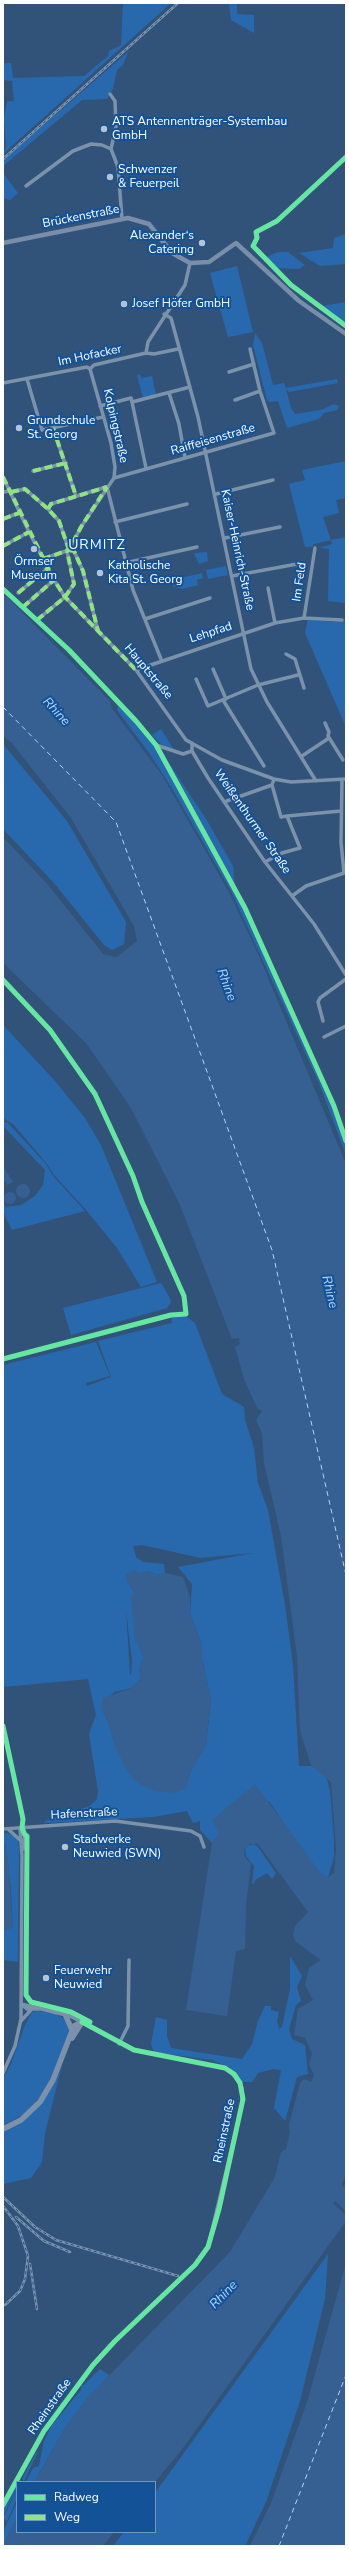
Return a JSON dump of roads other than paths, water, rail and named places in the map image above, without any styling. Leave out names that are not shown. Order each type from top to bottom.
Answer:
[{"type":"highway","points":[[65,2014],[70,2021],[72,2030]]},
{"type":"highway","points":[[69,2042],[72,2030],[76,2023],[82,2022]]},
{"type":"highway","points":[[4,2128],[21,2120],[40,2102],[49,2087],[69,2042],[82,2022]]},
{"type":"main road","name":"Brückenstraße","points":[[3,243],[122,219],[139,220],[148,224],[157,232],[172,253],[190,263]]},
{"type":"main road","points":[[190,263],[209,262],[236,243],[299,301],[346,334]]},
{"type":"street","points":[[110,94],[115,101],[116,127],[111,149],[118,167],[122,219]]},
{"type":"street","points":[[26,186],[82,146],[91,144],[111,149]]},
{"type":"street","points":[[146,353],[148,342],[164,314],[182,291],[187,279],[190,263]]},
{"type":"street","name":"Kaiser-Heinrich-Straße","points":[[164,314],[171,318],[206,451],[251,669],[258,685],[316,781]]},
{"type":"street","name":"Im Hofacker","points":[[3,377],[4,383],[87,368],[90,369],[94,365],[146,353],[154,354],[178,349]]},
{"type":"street","name":"Raiffeisenstraße","points":[[114,478],[274,433],[260,391],[250,349]]},
{"type":"street","points":[[229,372],[254,364]]},
{"type":"street","name":"Kolpingstraße","points":[[68,551],[81,527],[114,478],[115,467],[90,369]]},
{"type":"street","points":[[27,379],[40,429],[53,428],[103,417]]},
{"type":"street","points":[[132,402],[168,394],[190,387]]},
{"type":"street","points":[[235,400],[260,391]]},
{"type":"street","points":[[168,394],[179,424],[185,458]]},
{"type":"street","points":[[100,406],[131,398],[146,468]]},
{"type":"street","points":[[53,428],[76,496]]},
{"type":"street","points":[[33,471],[66,463]]},
{"type":"street","name":"Hauptstraße","points":[[3,477],[19,513],[54,580],[66,597],[136,670],[186,740],[222,760],[274,779],[291,782],[344,779]]},
{"type":"street","points":[[216,494],[273,480]]},
{"type":"street","points":[[48,509],[51,504],[107,487],[125,563],[145,619],[162,659]]},
{"type":"street","points":[[3,492],[25,489],[48,509],[59,521],[68,551],[74,584],[66,597],[37,620]]},
{"type":"street","points":[[115,522],[186,504]]},
{"type":"street","points":[[3,519],[19,513]]},
{"type":"street","points":[[225,538],[280,527]]},
{"type":"street","points":[[3,546],[29,532]]},
{"type":"street","points":[[125,563],[197,547]]},
{"type":"street","name":"Im Feld","points":[[304,618],[315,548]]},
{"type":"street","points":[[43,559],[68,551],[74,551],[83,571],[98,631]]},
{"type":"street","points":[[232,576],[296,564]]},
{"type":"street","points":[[18,593],[48,568]]},
{"type":"street","points":[[23,607],[54,580]]},
{"type":"street","points":[[268,588],[275,622]]},
{"type":"street","points":[[145,619],[210,598]]},
{"type":"street","name":"Lehpfad","points":[[136,670],[162,659],[275,622],[304,618],[342,620]]},
{"type":"street","points":[[286,654],[295,659],[298,675],[304,688]]},
{"type":"street","points":[[213,669],[224,699],[264,766]]},
{"type":"street","points":[[196,680],[208,706],[258,685],[298,675]]},
{"type":"street","points":[[325,723],[329,738],[343,760]]},
{"type":"street","points":[[302,756],[329,738]]},
{"type":"street","points":[[156,745],[183,754],[192,751],[192,744]]},
{"type":"street","name":"Weißenthurmer Straße","points":[[192,751],[224,802],[265,862],[303,909],[330,947],[346,975]]},
{"type":"street","points":[[274,779],[272,785],[281,817],[341,811]]},
{"type":"street","points":[[292,896],[306,886],[344,873],[341,811],[344,779]]},
{"type":"street","points":[[224,802],[272,785]]},
{"type":"street","points":[[265,862],[282,853],[300,848],[287,816]]},
{"type":"street","points":[[323,1021],[318,1002],[346,979]]},
{"type":"street","points":[[324,1037],[346,1026]]},
{"type":"street","name":"Hafenstraße","points":[[3,1829],[115,1821],[191,1831],[200,1836],[204,1847]]},
{"type":"street","points":[[3,2073],[15,2046],[20,2025],[21,1828]]},
{"type":"street","points":[[21,1828],[25,1835],[22,1856]]},
{"type":"street","points":[[8,1829],[20,1840]]},
{"type":"street","points":[[119,2044],[128,2026],[129,1960]]},
{"type":"street","points":[[20,2025],[31,2010],[21,2004]]},
{"type":"street","name":"Rheinstraße","points":[[21,2004],[65,2014],[82,2022],[119,2044],[145,2053],[225,2068],[234,2074],[240,2083],[243,2099],[208,2247],[195,2265],[104,2352]]},
{"type":"street","name":"Rheinstraße","points":[[31,2010],[45,2009]]},
{"type":"street","name":"Rheinstraße","points":[[16,2481],[44,2431],[93,2365]]},
{"type":"street","name":"Rheinstraße","points":[[3,2505],[16,2482]]},
{"type":"water","name":"Rhine","points":[[3,593],[111,702],[110,706],[162,775],[229,892],[258,954],[346,1164],[346,2175],[342,2184],[343,2187],[346,2184],[346,2211],[335,2201],[333,2203],[346,2215],[346,2221],[183,2448],[156,2481],[35,2481],[68,2423],[87,2398],[230,2252],[275,2177],[281,2152],[286,2149],[290,2132],[289,2125],[300,2083],[304,2079],[311,2082],[314,2075],[309,2064],[312,2054],[305,2038],[294,2035],[298,2009],[313,2000],[305,1985],[309,1968],[321,1960],[296,1942],[293,1936],[295,1926],[308,1912],[258,1844],[250,1844],[244,1850],[245,1857],[251,1864],[246,1905],[245,1949],[236,1951],[227,2016],[186,2010],[212,1843],[219,1834],[212,1820],[255,1784],[322,1875],[328,1877],[334,1873],[336,1849],[331,1782],[311,1765],[300,1731],[297,1656],[281,1536],[264,1463],[262,1434],[256,1420],[262,1411],[257,1408],[244,1379],[235,1347],[240,1344],[239,1338],[232,1339],[180,1205],[131,1108],[86,1043],[3,963],[3,837],[49,886],[103,954],[117,957],[137,941],[134,926],[71,818],[12,743],[3,736]]},
{"type":"water","points":[[3,1166],[13,1182],[7,1185],[3,1179]]},
{"type":"water","points":[[23,1184],[28,1186],[30,1191],[28,1196],[23,1198],[18,1196],[16,1191],[18,1186]]},
{"type":"water","points":[[8,1192],[12,1192],[16,1198],[12,1204],[8,1204],[4,1200],[4,1196]]},
{"type":"water","points":[[134,1570],[139,1573],[149,1571],[156,1575],[165,1573],[183,1577],[190,1597],[190,1614],[201,1641],[202,1658],[211,1701],[206,1744],[191,1771],[185,1789],[173,1793],[155,1791],[140,1785],[128,1773],[115,1746],[110,1727],[101,1707],[103,1698],[131,1688],[141,1679],[139,1671],[143,1658],[139,1645],[135,1641],[131,1597],[134,1592],[127,1581],[126,1574]]},
{"type":"water","points":[[3,1842],[5,1843],[8,1859],[13,1928],[3,1930]]},
{"type":"water","points":[[346,2263],[346,2546],[250,2546],[271,2503],[308,2399]]},
{"type":"water","points":[[16,2520],[16,2533],[113,2533],[103,2546],[3,2546]]},
{"type":"tunnel","points":[[93,2365],[104,2352]]},
{"type":"railway","points":[[3,159],[178,3]]},
{"type":"railway","points":[[3,2197],[35,2227],[56,2240],[178,2276]]},
{"type":"railway","points":[[3,2206],[18,2226],[28,2256],[25,2279],[20,2291],[5,2305]]},
{"type":"railway","points":[[16,2217],[44,2241],[70,2252]]},
{"type":"railway","points":[[30,2264],[37,2309]]},
{"type":"place","name":"ATS Antennenträger-Systembau GmbH","points":[[104,129]]},
{"type":"place","name":"Schwenzer & Feuerpeil","points":[[110,177]]},
{"type":"place","name":"Alexander‘s Catering","points":[[202,243]]},
{"type":"place","name":"Josef Höfer GmbH","points":[[124,304]]},
{"type":"place","name":"Grundschule St. Georg","points":[[19,428]]},
{"type":"place","name":"Örmser Museum","points":[[34,549]]},
{"type":"place","name":"Katholische Kita St. Georg","points":[[100,573]]},
{"type":"place","name":"Stadwerke Neuwied (SWN)","points":[[65,1847]]},
{"type":"place","name":"Feuerwehr Neuwied","points":[[46,1978]]},
{"type":"district","name":"URMITZ","points":[[97,546]]}]
